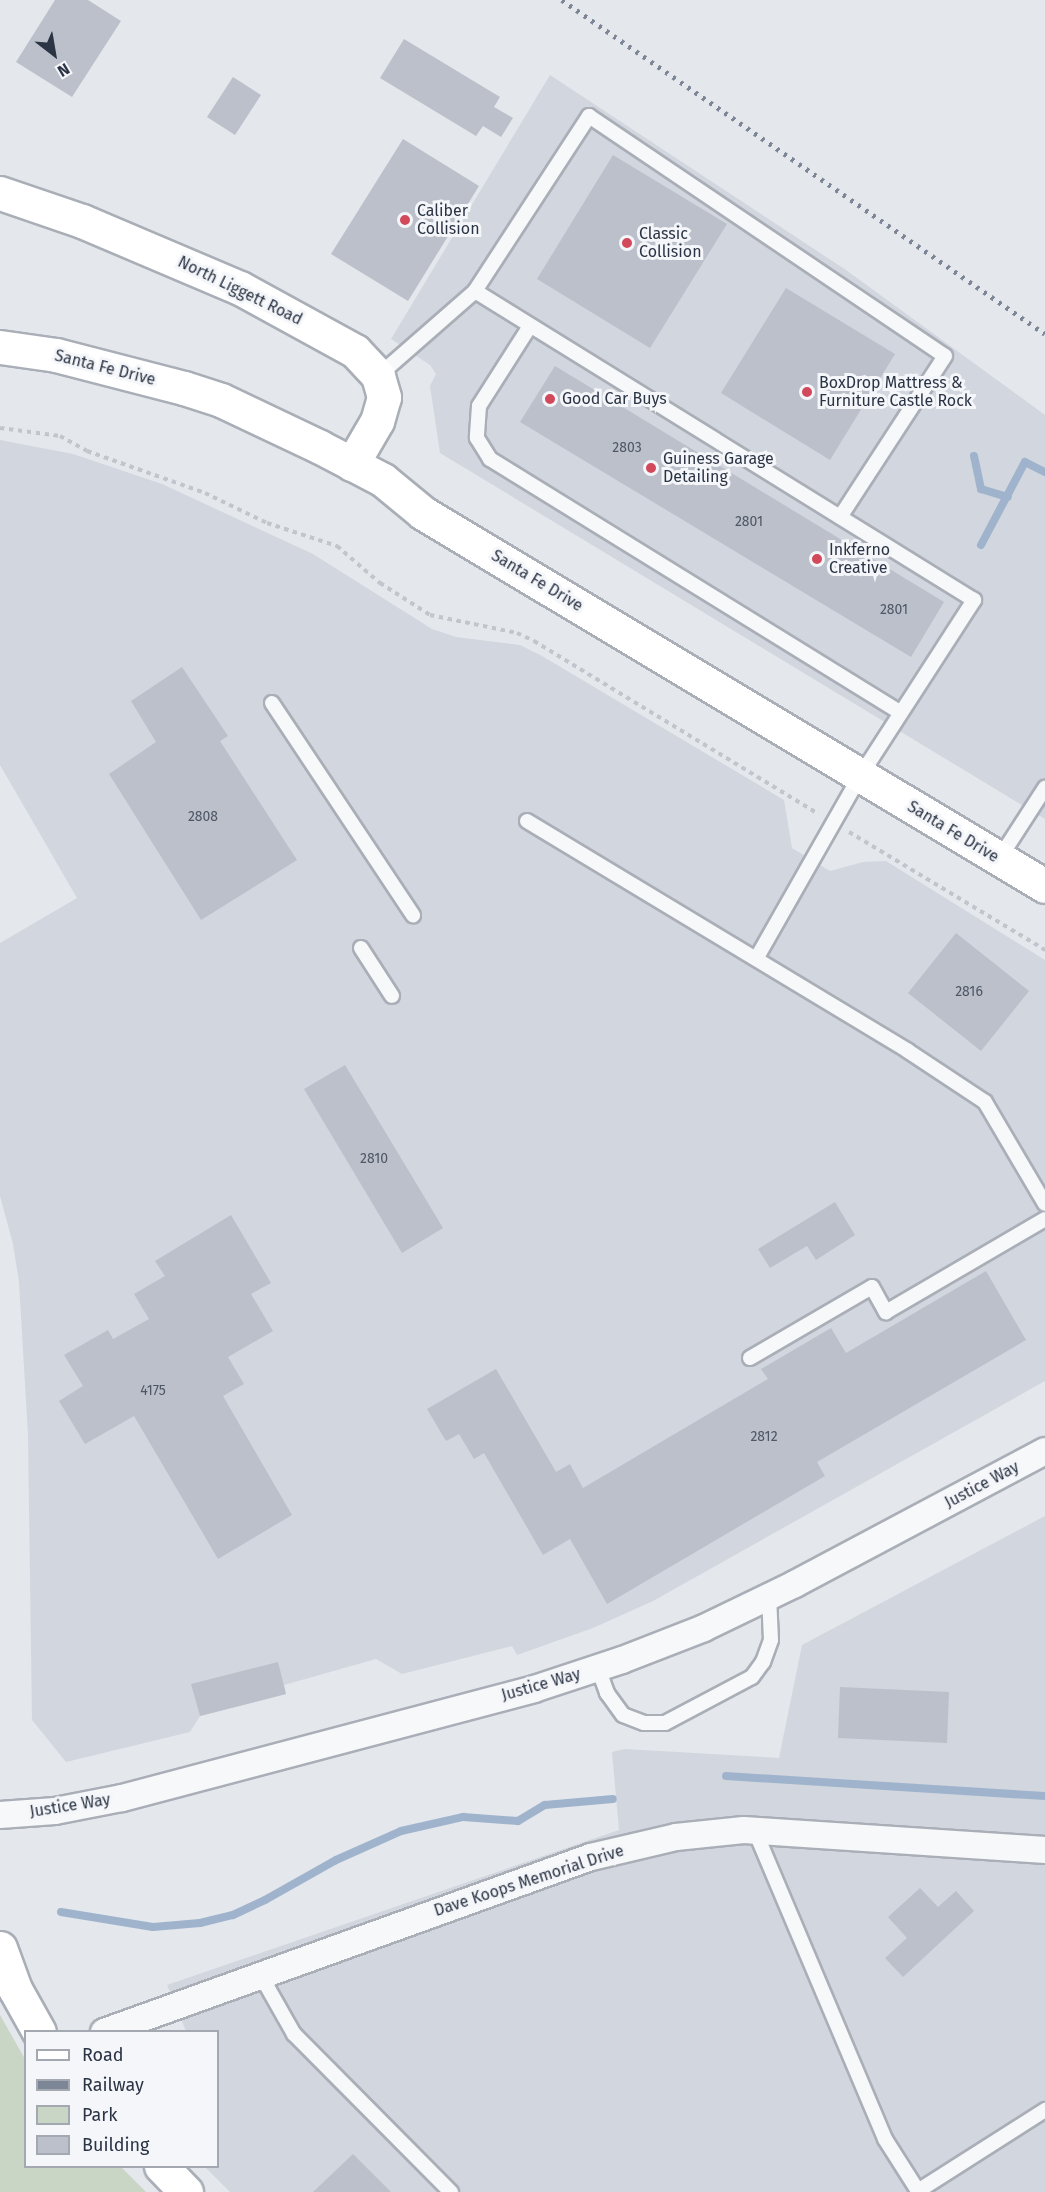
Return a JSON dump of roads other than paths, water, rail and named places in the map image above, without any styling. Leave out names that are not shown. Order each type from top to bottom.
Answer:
[{"type":"main road","name":"North Liggett Road","points":[[0,194],[82,221],[240,288],[345,345],[378,376]]},
{"type":"main road","name":"Santa Fe Drive","points":[[0,347],[66,358],[221,400],[352,464],[383,480],[423,513],[1045,886]]},
{"type":"main road","points":[[352,464],[381,409],[383,392],[378,376]]},
{"type":"main road","points":[[0,1948],[15,1989],[38,2030]]},
{"type":"main road","points":[[163,2168],[186,2192]]},
{"type":"street","name":"Justice Way","points":[[0,1815],[55,1811],[122,1798],[598,1668],[704,1628],[1045,1451]]},
{"type":"street","name":"Dave Koops Memorial Drive","points":[[107,2030],[591,1857],[676,1837],[755,1831],[1045,1850]]},
{"type":"lane","points":[[378,376],[475,291],[589,116],[945,356],[840,517]]},
{"type":"lane","points":[[475,291],[974,600],[860,776],[836,824],[756,959]]},
{"type":"lane","points":[[530,326],[479,406],[477,438],[490,459],[900,712]]},
{"type":"lane","points":[[272,703],[413,915]]},
{"type":"lane","points":[[999,859],[1045,788]]},
{"type":"lane","points":[[526,821],[756,959],[985,1102],[1045,1204]]},
{"type":"lane","points":[[361,948],[392,996]]},
{"type":"lane","points":[[750,1358],[872,1287],[886,1312],[1045,1219]]},
{"type":"lane","points":[[598,1668],[607,1693],[623,1715],[644,1723],[665,1723],[752,1677],[763,1662],[771,1640],[769,1596]]},
{"type":"lane","points":[[755,1831],[885,2139],[918,2191],[1045,2110]]},
{"type":"lane","points":[[260,1974],[294,2034],[452,2192]]},
{"type":"waterway","points":[[974,456],[981,489],[1008,497]]},
{"type":"waterway","points":[[981,545],[1025,462],[1045,472]]},
{"type":"waterway","points":[[726,1776],[1045,1796]]},
{"type":"waterway","points":[[61,1912],[153,1927],[200,1923],[233,1915],[265,1900],[336,1860],[401,1831],[463,1817],[518,1821],[545,1805],[613,1799]]},
{"type":"railway","points":[[562,0],[1045,334]]},
{"type":"place","name":"Caliber Collision","points":[[405,220]]},
{"type":"place","name":"Classic Collision","points":[[627,243]]},
{"type":"place","name":"BoxDrop Mattress & Furniture Castle Rock","points":[[807,392]]},
{"type":"place","name":"Good Car Buys","points":[[550,399]]},
{"type":"place","name":"Guiness Garage Detailing","points":[[651,468]]},
{"type":"place","name":"Inkferno Creative","points":[[817,559]]}]
